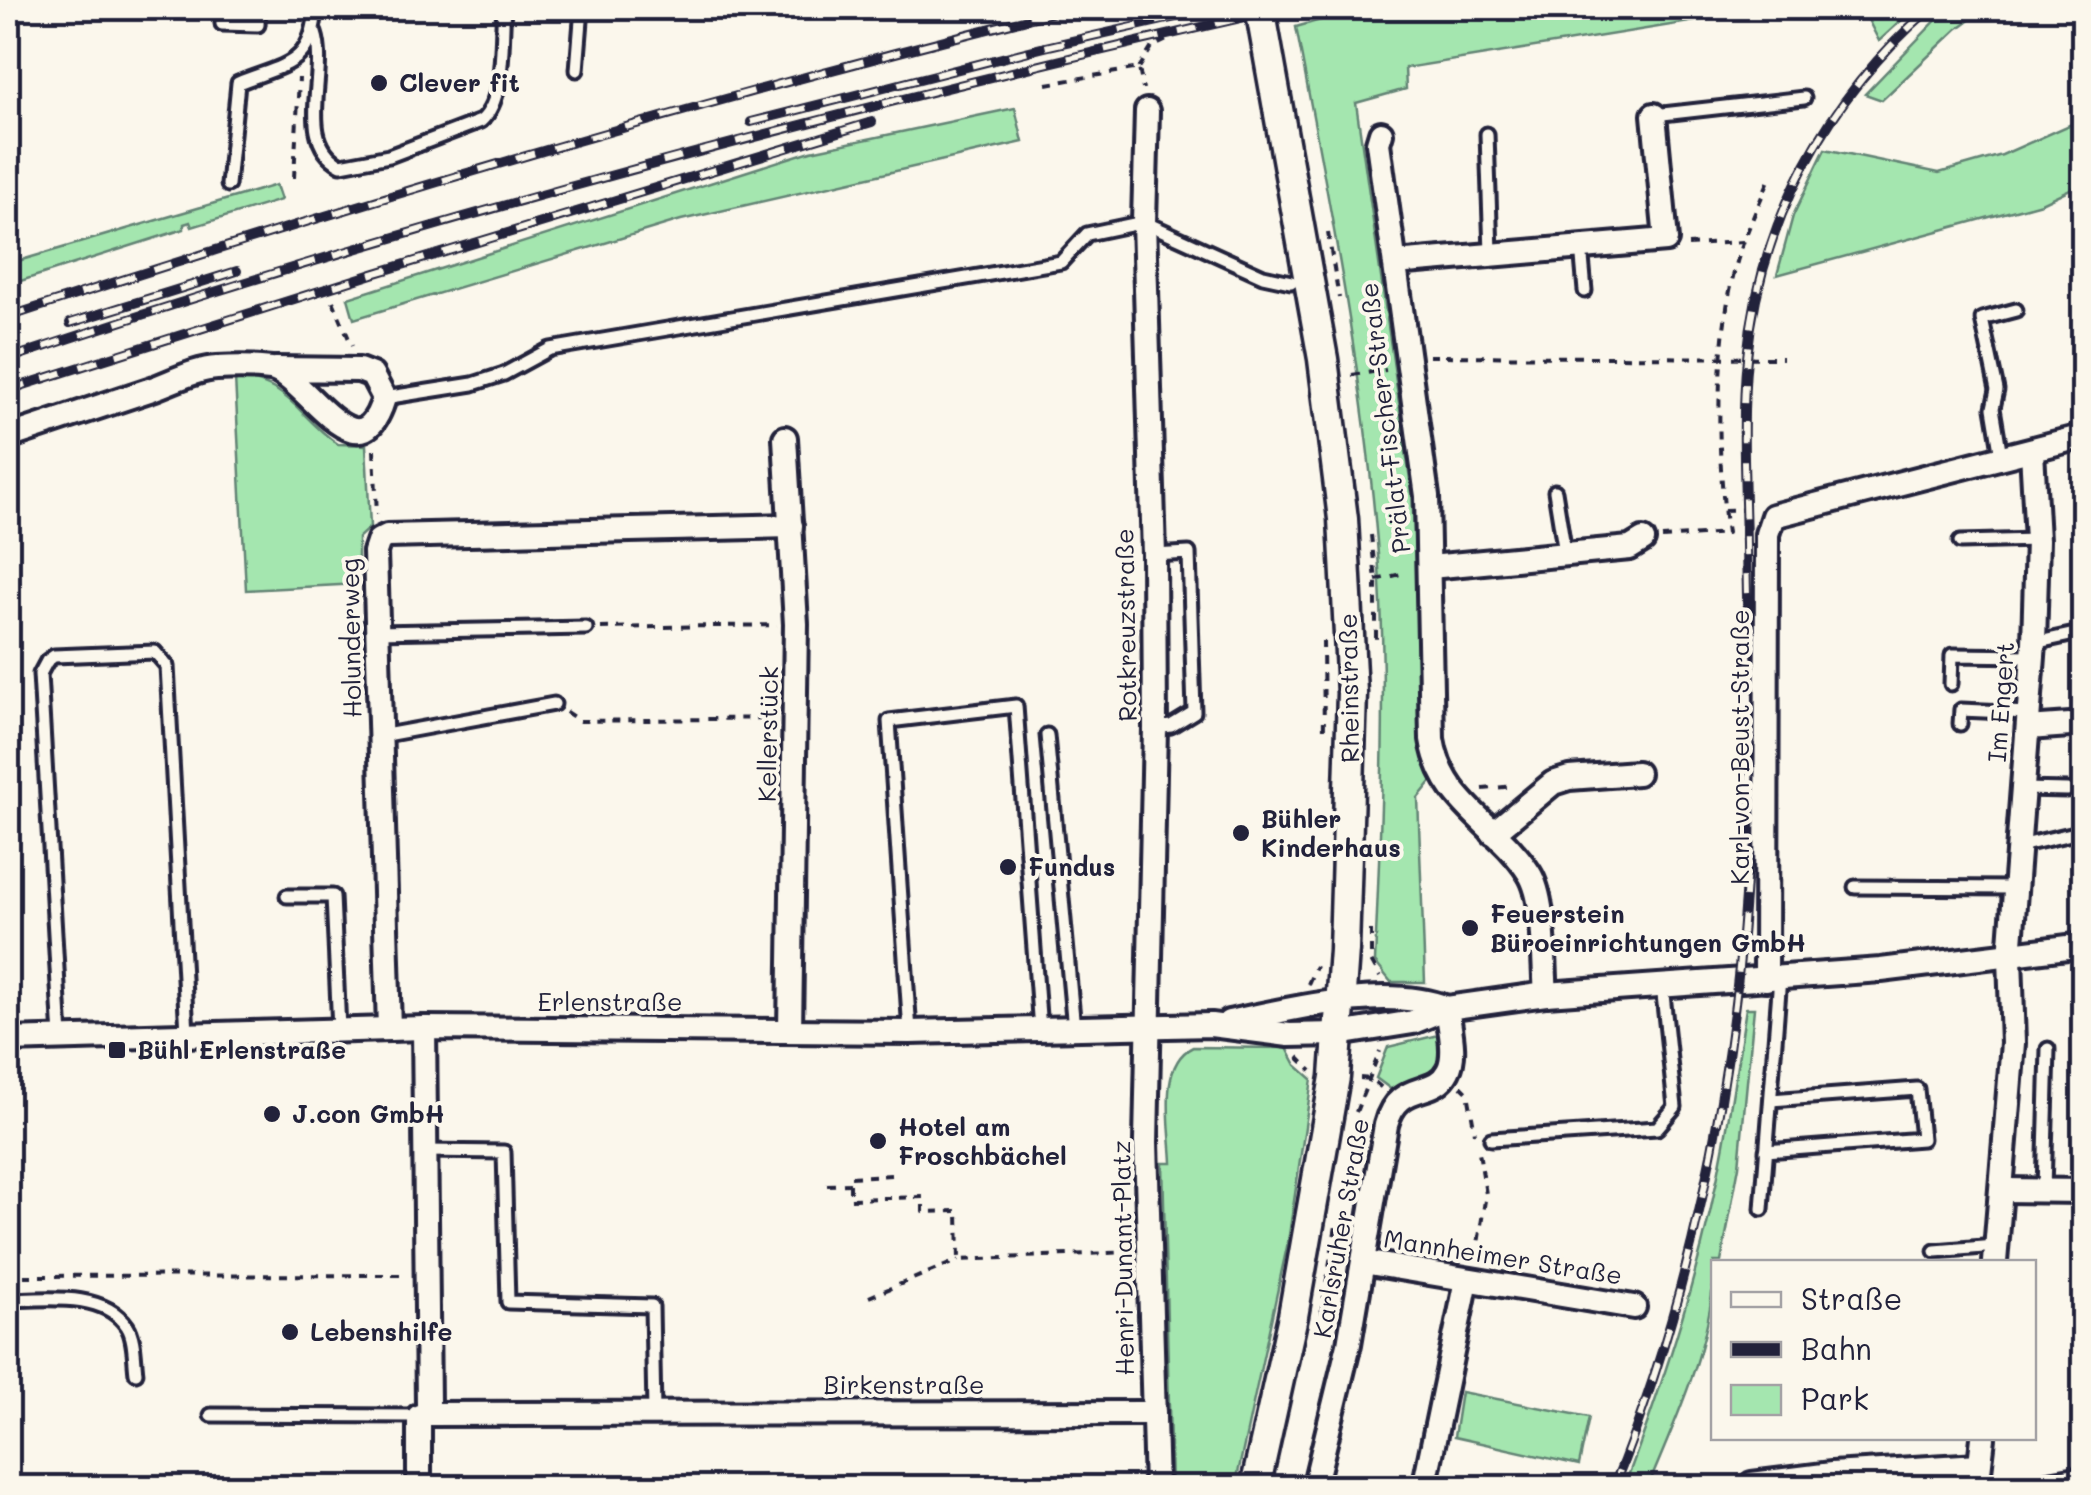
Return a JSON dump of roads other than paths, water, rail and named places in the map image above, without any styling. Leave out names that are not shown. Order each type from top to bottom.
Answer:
[{"type":"street","name":"Rheinstraße","points":[[1255,1488],[1293,1316],[1333,1088],[1352,693],[1343,519],[1323,358],[1260,8]]},
{"type":"street","name":"Rotkreuzstraße","points":[[1147,112],[1144,222],[1155,728],[1149,1028]]},
{"type":"street","name":"Prälat-Fischer-Straße","points":[[1395,262],[1666,240],[1654,115]]},
{"type":"street","name":"Prälat-Fischer-Straße","points":[[1382,133],[1378,143],[1427,496],[1432,738],[1436,764],[1452,791],[1530,873],[1538,892],[1546,994]]},
{"type":"street","points":[[8,438],[214,368],[359,370],[372,374],[384,398],[379,416],[357,430],[336,424],[306,392],[275,370]]},
{"type":"street","points":[[2001,456],[2084,436]]},
{"type":"street","name":"Kellerstück","points":[[785,438],[796,624],[790,1031]]},
{"type":"street","name":"Im Engert","points":[[1995,1254],[2012,1043],[2010,956],[2033,650],[2036,540],[2032,451]]},
{"type":"street","name":"Karl-von-Beust-Straße","points":[[1773,978],[1767,534],[1773,516],[2001,456]]},
{"type":"street","name":"Holunderweg","points":[[389,1028],[376,632],[375,552],[379,540],[387,536],[791,526]]},
{"type":"street","name":"Prälat-Fischer-Straße","points":[[1430,568],[1630,548],[1643,540]]},
{"type":"street","points":[[2028,720],[2084,724]]},
{"type":"street","points":[[1493,833],[1553,784],[1570,778],[1637,773]]},
{"type":"street","points":[[1447,1008],[1546,994],[1773,978],[2010,956],[2084,945]]},
{"type":"street","name":"Erlenstraße","points":[[1211,1026],[1292,1009],[1381,999],[1427,1000],[1447,1008]]},
{"type":"street","name":"Erlenstraße","points":[[8,1040],[389,1028],[910,1032],[1211,1026],[1290,1036],[1338,1034],[1413,1022],[1447,1008]]},
{"type":"street","name":"Karlsruher Straße","points":[[1314,1488],[1348,1344],[1390,1108],[1405,1095],[1436,1083],[1448,1073],[1451,1060],[1447,1008]]},
{"type":"street","points":[[419,1488],[426,1274],[424,1028]]},
{"type":"street","name":"Henri-Dunant-Platz","points":[[1149,1028],[1146,1142],[1156,1488]]},
{"type":"street","points":[[2002,1190],[2084,1190]]},
{"type":"street","name":"Mannheimer Straße","points":[[1363,1262],[1634,1307]]},
{"type":"street","points":[[1424,1488],[1469,1280]]},
{"type":"street","name":"Birkenstraße","points":[[423,1415],[1154,1413]]},
{"type":"street","points":[[1752,1484],[1832,1474],[1978,1476],[1983,1440]]},
{"type":"lane","points":[[222,8],[222,24],[258,25],[259,8]]},
{"type":"lane","points":[[228,185],[238,83],[302,57],[314,33],[316,8]]},
{"type":"lane","points":[[314,33],[320,46],[316,132],[323,151],[341,165],[389,156],[481,121],[491,112],[497,98],[504,8]]},
{"type":"lane","points":[[577,70],[582,8]]},
{"type":"lane","points":[[1654,115],[1804,98]]},
{"type":"lane","points":[[1486,134],[1491,253]]},
{"type":"lane","points":[[384,398],[473,384],[504,374],[550,350],[1061,262],[1087,234],[1144,222],[1263,276],[1292,282]]},
{"type":"lane","points":[[1581,246],[1585,291]]},
{"type":"lane","points":[[2001,456],[1993,408],[1997,390],[1982,319],[2016,310]]},
{"type":"lane","points":[[1555,491],[1565,553]]},
{"type":"lane","points":[[1960,542],[2036,540]]},
{"type":"lane","points":[[1154,555],[1190,554],[1194,712],[1172,726],[1155,728]]},
{"type":"lane","points":[[376,632],[586,628]]},
{"type":"lane","points":[[1951,684],[1952,654],[2033,650],[2084,632]]},
{"type":"lane","points":[[61,1038],[40,674],[54,656],[155,652],[167,666],[186,1033]]},
{"type":"lane","points":[[380,736],[554,704]]},
{"type":"lane","points":[[910,1032],[889,720],[1016,706],[1040,1030]]},
{"type":"lane","points":[[1960,724],[1961,710],[2028,720]]},
{"type":"lane","points":[[1048,735],[1074,1029]]},
{"type":"lane","points":[[2022,789],[2067,790]]},
{"type":"lane","points":[[2019,846],[2084,831]]},
{"type":"lane","points":[[1856,887],[2015,888]]},
{"type":"lane","points":[[287,896],[333,896],[339,1030]]},
{"type":"lane","points":[[1762,1208],[1771,1100],[1773,978]]},
{"type":"lane","points":[[1491,1138],[1658,1128],[1675,1107],[1662,985]]},
{"type":"lane","points":[[2044,1190],[2048,1048]]},
{"type":"lane","points":[[1766,1151],[1922,1140],[1918,1090],[1771,1100]]},
{"type":"lane","points":[[425,1151],[504,1152],[508,1302],[652,1306],[654,1412]]},
{"type":"lane","points":[[1935,1251],[1995,1254]]},
{"type":"lane","points":[[8,1300],[95,1303],[114,1312],[130,1329],[136,1373]]},
{"type":"lane","points":[[211,1415],[423,1415]]},
{"type":"lane","points":[[1996,1488],[2084,1472]]},
{"type":"railway","points":[[8,317],[536,153],[1071,8]]},
{"type":"railway","points":[[8,359],[323,258],[642,167],[963,84],[1285,8]]},
{"type":"railway","points":[[1613,1488],[1640,1418],[1684,1272],[1717,1122],[1739,970],[1749,764],[1744,404],[1754,307],[1767,258],[1805,165],[1860,81],[1931,8]]},
{"type":"railway","points":[[751,122],[1207,10]]},
{"type":"railway","points":[[8,390],[872,122]]},
{"type":"railway","points":[[70,323],[237,271]]},
{"type":"place","name":"Clever fit","points":[[379,83]]},
{"type":"place","name":"Bühler Kinderhaus","points":[[1241,833]]},
{"type":"place","name":"Fundus","points":[[1008,867]]},
{"type":"place","name":"Feuerstein Büroeinrichtungen GmbH","points":[[1470,928]]},
{"type":"place","name":"Bühl Erlenstraße","points":[[117,1050]]},
{"type":"place","name":"J.con GmbH","points":[[272,1114]]},
{"type":"place","name":"Hotel am Froschbächel","points":[[878,1141]]},
{"type":"place","name":"Lebenshilfe","points":[[290,1332]]}]
